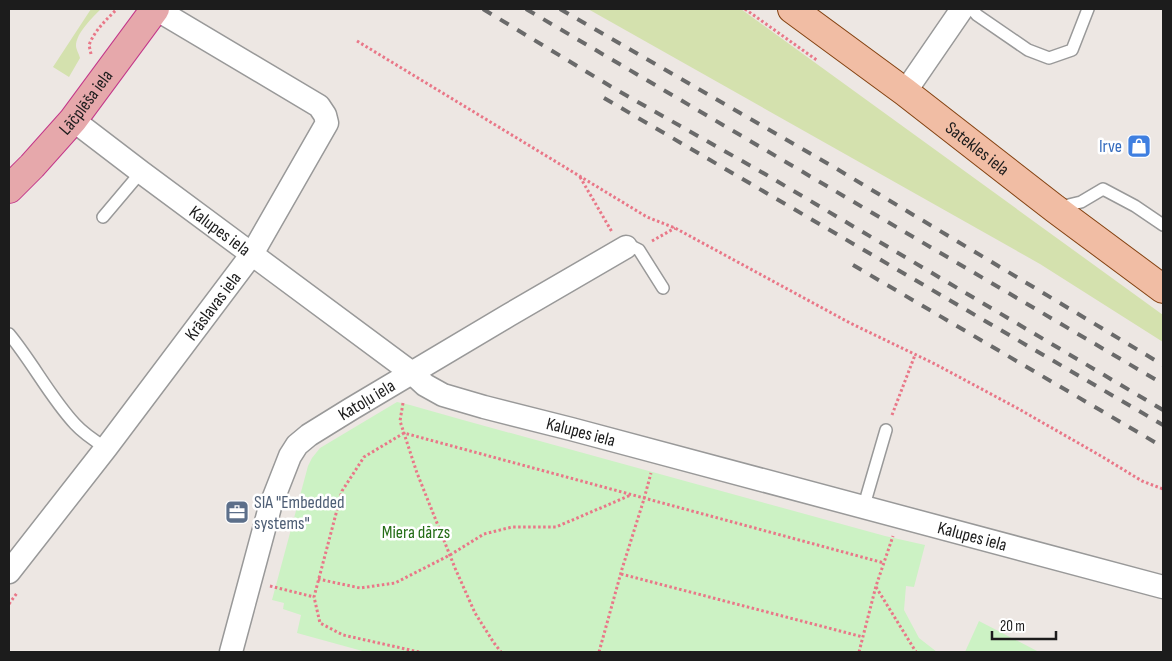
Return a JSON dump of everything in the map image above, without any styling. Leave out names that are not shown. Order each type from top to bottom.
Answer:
[{"type":"highway","name":"Lāčplēša iela","points":[[9,189],[73,120],[155,9]]},
{"type":"main road","name":"Satekles iela","points":[[792,9],[905,92],[1054,208],[1163,289]]},
{"type":"street","name":"Krāslavas iela","points":[[9,572],[106,448],[252,254],[327,123],[325,115],[319,106],[155,9]]},
{"type":"street","points":[[905,92],[962,9]]},
{"type":"street","name":"Kalupes iela","points":[[73,120],[412,373],[425,385],[443,395],[1163,588]]},
{"type":"street","name":"Katoļu iela","points":[[231,652],[270,507],[290,456],[297,444],[509,315],[629,249]]},
{"type":"lane","points":[[972,9],[977,15],[1028,50],[1049,58],[1072,50],[1088,9]]},
{"type":"lane","points":[[103,217],[141,172]]},
{"type":"lane","points":[[1054,208],[1081,202],[1103,189],[1135,206],[1163,225]]},
{"type":"lane","points":[[629,249],[663,288]]},
{"type":"lane","points":[[9,334],[20,347],[40,379],[76,425],[106,448]]},
{"type":"lane","points":[[864,508],[886,430]]},
{"type":"path","points":[[94,59],[89,45],[91,40],[99,28],[117,9]]},
{"type":"path","points":[[357,41],[647,217],[675,228],[819,306],[1017,408],[1142,481],[1163,489]]},
{"type":"path","points":[[580,176],[629,249],[675,228]]},
{"type":"path","points":[[886,430],[915,355]]},
{"type":"path","points":[[403,406],[400,421],[417,473],[475,613],[501,652]]},
{"type":"path","points":[[419,652],[343,635],[320,623],[314,597],[342,491],[364,457],[404,433],[884,563]]},
{"type":"path","points":[[599,652],[651,471]]},
{"type":"path","points":[[318,580],[360,588],[395,583],[450,555],[484,534],[512,527],[556,527],[631,496]]},
{"type":"path","points":[[859,652],[876,586],[894,533]]},
{"type":"path","points":[[621,574],[863,637]]},
{"type":"path","points":[[269,585],[314,597]]},
{"type":"path","points":[[876,586],[916,652]]},
{"type":"green space","points":[[91,9],[101,9],[85,26],[79,36],[76,46],[80,58],[69,77],[53,67]]},
{"type":"green space","points":[[588,9],[741,9],[1163,315],[1163,342],[1040,264]]},
{"type":"green space","name":"Miera dārzs","points":[[397,402],[885,536],[925,545],[914,587],[906,586],[904,610],[919,638],[937,652],[366,652],[297,633],[301,615],[283,609],[284,603],[272,600],[308,466],[320,448]]},
{"type":"green space","points":[[979,621],[1039,652],[965,652]]},
{"type":"railway","points":[[483,9],[615,89],[765,174],[1163,410]]},
{"type":"railway","points":[[526,9],[1163,384]]},
{"type":"railway","points":[[560,9],[837,169],[1163,365]]},
{"type":"railway","points":[[604,98],[1163,425]]},
{"type":"railway","points":[[853,265],[1163,447]]},
{"type":"place","name":"Irve","points":[[1139,146]]},
{"type":"place","name":"SIA \"Embedded systems\"","points":[[237,512]]}]
